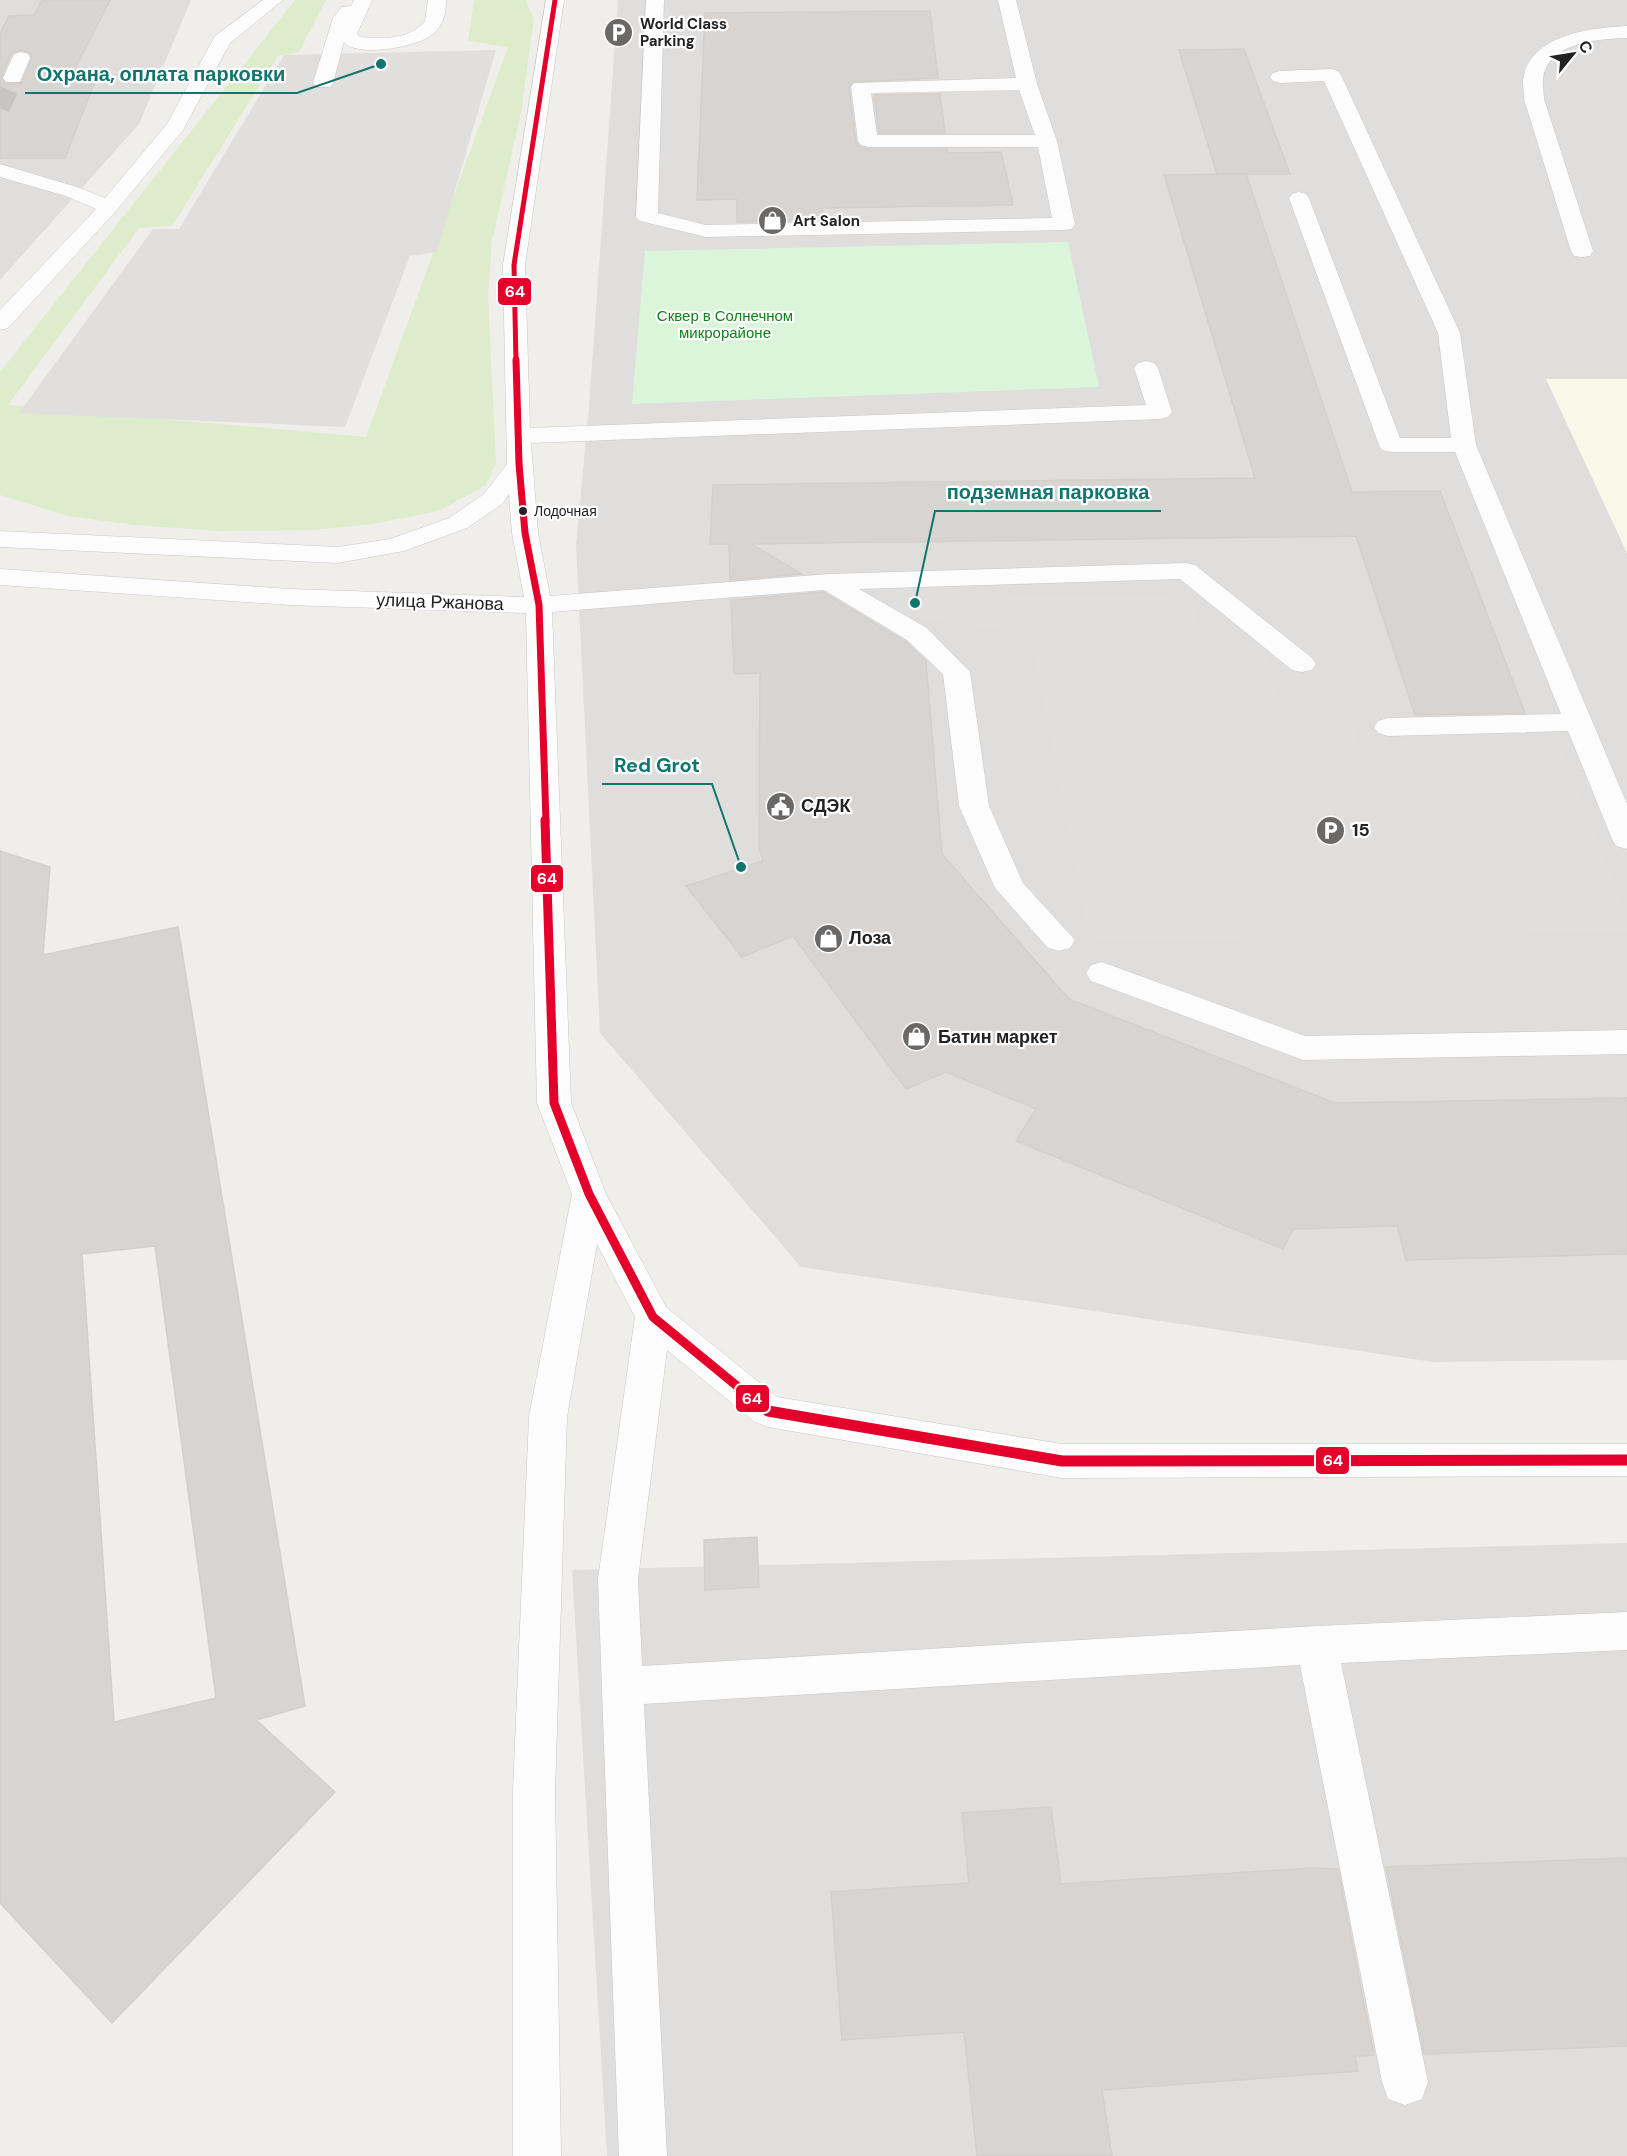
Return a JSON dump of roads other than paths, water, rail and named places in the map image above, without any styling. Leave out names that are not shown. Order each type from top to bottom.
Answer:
[{"type":"street","points":[[222,40],[274,0]]},
{"type":"street","points":[[322,83],[342,18],[357,0]]},
{"type":"street","points":[[363,0],[348,34],[354,42],[368,43],[400,41],[425,31],[433,24],[437,0]]},
{"type":"street","points":[[555,0],[514,265],[519,464],[525,533],[539,605],[554,1103],[589,1194],[653,1317],[768,1411],[1062,1461],[1627,1460]]},
{"type":"street","points":[[655,0],[647,217],[706,231],[1064,224],[1047,141],[1027,84],[1007,0]]},
{"type":"street","points":[[0,323],[109,207],[176,126],[222,40],[230,10]]},
{"type":"street","points":[[1582,251],[1534,99],[1533,79],[1542,59],[1568,39],[1627,32]]},
{"type":"street","points":[[13,78],[21,58]]},
{"type":"street","points":[[1280,77],[1331,75],[1449,333],[1464,445],[1627,839]]},
{"type":"street","points":[[1027,84],[861,87],[868,141],[1047,141]]},
{"type":"street","points":[[0,170],[73,192],[109,207]]},
{"type":"street","points":[[1299,198],[1391,445],[1464,445]]},
{"type":"street","points":[[517,436],[1160,412],[1146,368]]},
{"type":"street","points":[[0,539],[338,555],[384,548],[452,527],[493,499],[519,464]]},
{"type":"street","name":"улица Ржанова","points":[[0,577],[290,597],[539,605],[829,582],[1186,571],[1302,664]]},
{"type":"street","points":[[829,582],[917,634],[956,672],[974,806],[1010,888],[1059,940]]},
{"type":"street","points":[[1388,727],[1578,722]]},
{"type":"street","points":[[1102,973],[1303,1048],[1627,1042]]},
{"type":"street","points":[[537,2156],[534,1790],[548,1417],[589,1194]]},
{"type":"street","points":[[643,2156],[618,1579],[653,1317]]},
{"type":"street","points":[[623,1686],[1317,1645],[1627,1631]]},
{"type":"street","points":[[1317,1645],[1405,2082]]},
{"type":"tunnel","points":[[0,108],[13,78]]},
{"type":"place","name":"World Class Parking","points":[[619,33]]},
{"type":"place","name":"Охрана, оплата парковки","points":[[381,64]]},
{"type":"place","name":"Art Salon","points":[[772,221]]},
{"type":"place","name":"Лодочная","points":[[523,511]]},
{"type":"place","name":"подземная парковка","points":[[915,603]]},
{"type":"place","name":"СДЭК","points":[[780,806]]},
{"type":"place","name":"15","points":[[1331,830]]},
{"type":"place","name":"Red Grot","points":[[741,867]]},
{"type":"place","name":"Лоза","points":[[828,938]]},
{"type":"place","name":"Батин маркет","points":[[917,1037]]},
{"type":"park label","name":"Сквер в Солнечном микрорайоне","points":[[725,324]]}]
